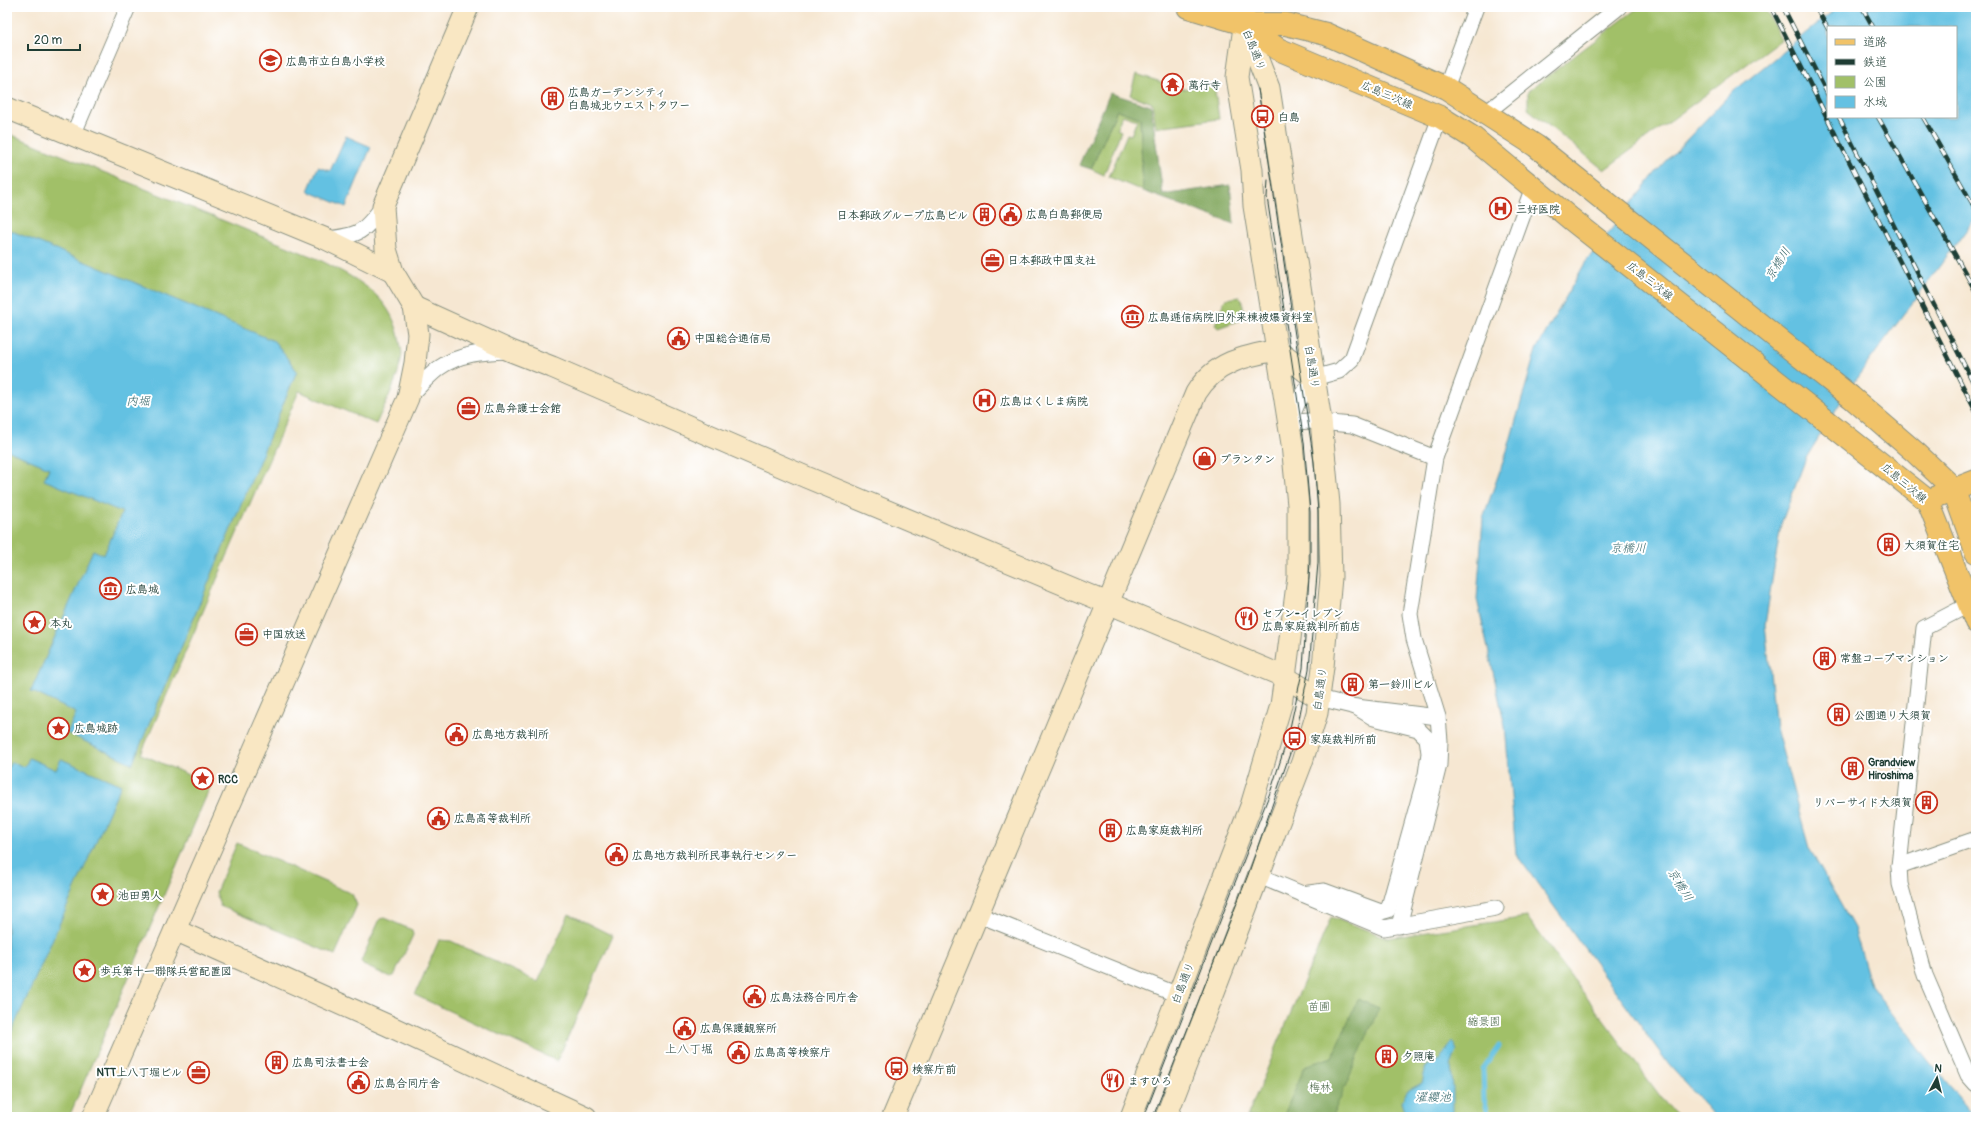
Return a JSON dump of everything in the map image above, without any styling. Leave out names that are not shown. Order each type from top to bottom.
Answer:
[{"type":"main road","points":[[1188,7],[1247,16],[1326,34],[1446,88],[1536,146],[1851,397],[1916,453],[1953,488],[1976,552]]},
{"type":"main road","name":"広島三次線","points":[[1247,16],[1278,49],[1440,117],[1472,137],[1571,219],[1928,501],[1973,613]]},
{"type":"main road","points":[[1928,501],[1953,488],[1976,481]]},
{"type":"street","points":[[73,135],[128,7]]},
{"type":"street","points":[[326,239],[348,237],[365,229],[383,206],[468,7]]},
{"type":"street","points":[[1446,88],[1476,7]]},
{"type":"street","points":[[1486,113],[1619,7]]},
{"type":"street","name":"白島通り","points":[[1131,1117],[1251,806],[1280,705],[1298,577],[1298,505],[1289,423],[1254,206],[1252,170],[1237,77],[1247,16]]},
{"type":"street","name":"白島通り","points":[[1166,1117],[1302,762],[1317,713],[1331,577],[1329,504],[1321,421],[1269,88],[1247,16]]},
{"type":"street","points":[[7,108],[326,239],[393,272]]},
{"type":"street","points":[[1289,423],[1301,396],[1314,378],[1340,371],[1352,359],[1440,117]]},
{"type":"street","points":[[1399,926],[1439,765],[1440,741],[1438,717],[1414,639],[1410,614],[1435,458],[1534,187]]},
{"type":"street","points":[[93,1117],[408,398],[418,345],[414,307],[393,272],[386,249],[383,206]]},
{"type":"street","points":[[414,307],[511,351],[552,367],[806,477],[1285,677],[1319,698],[1356,707],[1438,717]]},
{"type":"street","points":[[892,1117],[1196,393],[1203,382],[1216,370],[1233,360],[1278,350],[1314,378]]},
{"type":"street","points":[[408,398],[439,368],[453,360],[483,352],[511,351]]},
{"type":"street","points":[[1289,423],[1308,420],[1352,425],[1435,458]]},
{"type":"street","points":[[1973,613],[1924,628],[1899,866],[1900,884],[1925,975],[1973,1077]]},
{"type":"street","points":[[1302,894],[1324,891],[1381,912],[1388,910],[1426,774],[1429,753],[1427,738],[1418,729],[1374,718],[1356,707]]},
{"type":"street","points":[[1899,866],[1976,839]]},
{"type":"street","points":[[1258,876],[1384,928],[1496,908]]},
{"type":"street","points":[[977,914],[1178,995]]},
{"type":"street","points":[[175,930],[586,1117]]},
{"type":"green space","points":[[1639,7],[1764,7],[1781,39],[1604,170],[1528,109],[1528,91]]},
{"type":"green space","points":[[1136,74],[1183,89],[1214,83],[1219,119],[1156,127],[1152,103],[1130,95]]},
{"type":"green space","points":[[1110,93],[1151,106],[1163,195],[1230,185],[1234,224],[1143,191],[1140,118],[1117,110],[1091,169],[1079,165]]},
{"type":"green space","points":[[1117,110],[1140,118],[1143,191],[1109,177],[1127,134],[1131,135],[1137,120],[1122,115],[1117,129],[1121,131],[1104,175],[1091,169]]},
{"type":"green space","name":"広島城","points":[[7,133],[318,259],[357,280],[368,288],[387,308],[399,337],[402,353],[395,382],[376,424],[299,391],[141,754],[211,785],[69,1117],[7,1117]]},
{"type":"green space","points":[[1239,297],[1242,299],[1243,319],[1218,328],[1215,325],[1224,301],[1226,299]]},
{"type":"green space","points":[[237,843],[352,894],[357,905],[335,955],[220,906],[216,892]]},
{"type":"green space","points":[[569,914],[613,936],[557,1061],[415,995],[439,940],[451,941],[538,982]]},
{"type":"green space","name":"縮景園","points":[[1331,917],[1388,938],[1527,917],[1666,1104],[1680,1117],[1247,1117]]},
{"type":"green space","points":[[384,918],[412,930],[413,935],[394,976],[390,977],[363,965],[361,961],[380,919]]},
{"type":"green space","name":"梅林","points":[[1358,999],[1379,1008],[1332,1117],[1283,1117],[1305,1066],[1332,1057]]},
{"type":"water","name":"京橋川","points":[[1838,7],[1976,7],[1976,217],[1850,387],[1806,458],[1781,524],[1765,625],[1776,728],[1809,848],[1854,928],[1871,986],[1927,1059],[1976,1117],[1716,1117],[1669,1065],[1516,854],[1505,726],[1477,599],[1483,518],[1508,448],[1536,350],[1585,263],[1657,171],[1729,95]]},
{"type":"water","points":[[346,136],[371,147],[346,207],[308,191],[318,167],[330,171]]},
{"type":"water","name":"内堀","points":[[7,229],[274,341],[297,371],[132,765],[131,763],[67,733],[76,713],[31,691],[93,550],[104,555],[122,512],[44,480],[49,468],[7,450]]},
{"type":"water","points":[[29,758],[56,770],[61,759],[121,785],[7,1042],[7,770],[11,762],[25,767]]},
{"type":"water","name":"濯纓池","points":[[1452,1041],[1457,1050],[1451,1066],[1453,1117],[1407,1117],[1402,1101],[1407,1091],[1422,1083],[1426,1066],[1439,1060]]},
{"type":"waterway","points":[[1489,1117],[1484,1099],[1483,1069],[1499,1046]]},
{"type":"tram line","points":[[1153,1117],[1248,875],[1295,739],[1309,669],[1318,563],[1318,512],[1314,462],[1258,89]]},
{"type":"tram line","points":[[1144,1117],[1271,790],[1288,737],[1303,668],[1310,562],[1310,512],[1304,442],[1267,197],[1268,180]]},
{"type":"railway","points":[[1771,7],[1827,118]]},
{"type":"railway","points":[[1783,7],[1827,93]]},
{"type":"railway","points":[[1816,7],[1827,27]]},
{"type":"railway","points":[[1862,7],[1872,26]]},
{"type":"railway","points":[[1827,118],[1976,412]]},
{"type":"railway","points":[[1840,118],[1976,388]]},
{"type":"railway","points":[[1879,118],[1976,292]]},
{"type":"railway","points":[[1924,118],[1976,210]]},
{"type":"place","name":"広島市立白島小学校","points":[[271,61]]},
{"type":"place","name":"萬行寺","points":[[1173,85]]},
{"type":"place","name":"広島ガーデンシティ 白島城北ウエストタワー","points":[[553,98]]},
{"type":"place","name":"白島","points":[[1262,117]]},
{"type":"place","name":"三好医院","points":[[1500,209]]},
{"type":"place","name":"広島白島郵便局","points":[[1011,214]]},
{"type":"place","name":"日本郵政グループ広島ビル","points":[[984,215]]},
{"type":"place","name":"日本郵政中国支社","points":[[993,260]]},
{"type":"place","name":"広島逓信病院旧外来棟被爆資料室","points":[[1132,317]]},
{"type":"place","name":"中国総合通信局","points":[[678,338]]},
{"type":"place","name":"広島はくしま病院","points":[[985,401]]},
{"type":"place","name":"広島弁護士会館","points":[[468,408]]},
{"type":"place","name":"プランタン","points":[[1205,459]]},
{"type":"place","name":"大須賀住宅","points":[[1889,545]]},
{"type":"place","name":"広島城","points":[[110,589]]},
{"type":"place","name":"セブン-イレブン 広島家庭裁判所前店","points":[[1246,619]]},
{"type":"place","name":"本丸","points":[[34,623]]},
{"type":"place","name":"中国放送","points":[[246,634]]},
{"type":"place","name":"常盤コープマンション","points":[[1824,658]]},
{"type":"place","name":"第一鈴川ビル","points":[[1352,684]]},
{"type":"place","name":"公園通り大須賀","points":[[1838,715]]},
{"type":"place","name":"広島城跡","points":[[58,728]]},
{"type":"place","name":"広島地方裁判所","points":[[457,734]]},
{"type":"place","name":"家庭裁判所前","points":[[1295,739]]},
{"type":"place","name":"Grandview Hiroshima","points":[[1853,768]]},
{"type":"place","name":"RCC","points":[[202,779]]},
{"type":"place","name":"リバーサイド大須賀","points":[[1927,802]]},
{"type":"place","name":"広島高等裁判所","points":[[438,818]]},
{"type":"place","name":"広島家庭裁判所","points":[[1111,830]]},
{"type":"place","name":"広島地方裁判所民事執行センター","points":[[617,855]]},
{"type":"place","name":"池田勇人","points":[[103,895]]},
{"type":"place","name":"歩兵第十一聯隊兵営配置図","points":[[85,971]]},
{"type":"place","name":"広島法務合同庁舎","points":[[754,997]]},
{"type":"place","name":"広島保護観察所","points":[[685,1028]]},
{"type":"place","name":"広島高等検察庁","points":[[738,1052]]},
{"type":"place","name":"夕照庵","points":[[1386,1056]]},
{"type":"place","name":"広島司法書士会","points":[[277,1062]]},
{"type":"place","name":"検察庁前","points":[[897,1069]]},
{"type":"place","name":"NTT上八丁堀ビル","points":[[198,1072]]},
{"type":"place","name":"ますひろ","points":[[1113,1081]]},
{"type":"place","name":"広島合同庁舎","points":[[359,1083]]},
{"type":"district","name":"上八丁堀","points":[[689,1049]]},
{"type":"park label","name":"苗圃","points":[[1319,1006]]}]
